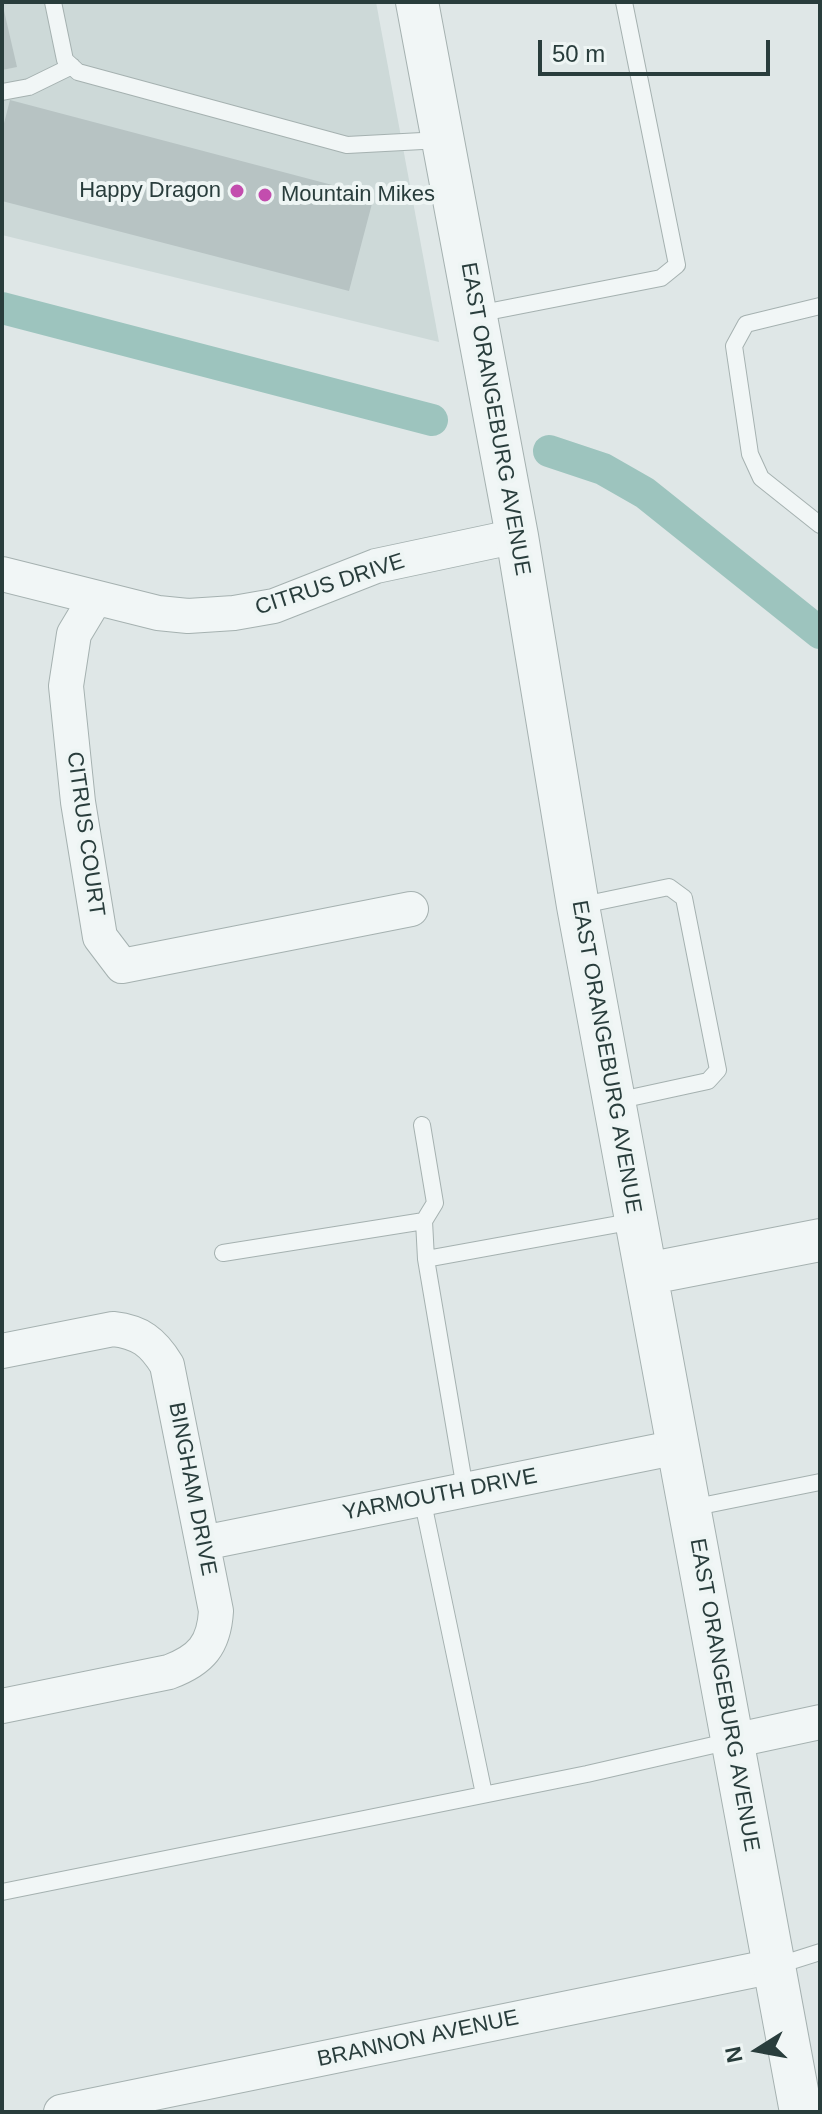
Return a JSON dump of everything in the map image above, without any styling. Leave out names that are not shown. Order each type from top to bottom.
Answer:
[{"type":"street","name":"EAST ORANGEBURG AVENUE","points":[[417,2],[517,536],[578,906],[801,2112]]},
{"type":"street","name":"CITRUS DRIVE","points":[[2,574],[158,613],[188,616],[234,613],[274,606],[376,566],[517,536]]},
{"type":"street","name":"CITRUS COURT","points":[[95,599],[74,634],[66,686],[78,802],[100,937],[122,966],[411,909]]},
{"type":"street","points":[[646,1274],[820,1240]]},
{"type":"street","name":"BINGHAM DRIVE","points":[[2,1351],[113,1329],[130,1331],[154,1345],[167,1365],[216,1611],[215,1628],[206,1647],[189,1665],[169,1672],[2,1706]]},
{"type":"street","name":"YARMOUTH DRIVE","points":[[203,1543],[678,1447]]},
{"type":"street","points":[[732,1741],[820,1722]]},
{"type":"street","name":"BRANNON AVENUE","points":[[61,2112],[774,1966]]},
{"type":"lane","points":[[53,2],[65,60],[78,72],[347,145],[443,140]]},
{"type":"lane","points":[[476,314],[661,278],[677,265],[624,2]]},
{"type":"lane","points":[[2,92],[29,87],[72,66]]},
{"type":"lane","points":[[820,306],[746,324],[734,346],[750,454],[761,478],[820,525]]},
{"type":"lane","points":[[578,906],[669,887],[684,898],[718,1070],[708,1081],[614,1101]]},
{"type":"lane","points":[[422,1125],[435,1203],[424,1221],[426,1259],[465,1489]]},
{"type":"lane","points":[[223,1253],[424,1221]]},
{"type":"lane","points":[[426,1259],[636,1221]]},
{"type":"lane","points":[[690,1508],[820,1482]]},
{"type":"lane","points":[[422,1498],[484,1794]]},
{"type":"lane","points":[[2,1892],[732,1741]]},
{"type":"lane","points":[[774,1966],[820,1952]]},
{"type":"shaded area","points":[[2,2],[376,2],[439,342],[2,235]]},
{"type":"building","points":[[2,2],[17,67],[2,70]]},
{"type":"building","points":[[10,100],[374,196],[349,291],[2,201],[2,131]]},
{"type":"waterway","points":[[2,308],[432,420]]},
{"type":"waterway","points":[[549,451],[603,469],[645,493],[820,633]]},
{"type":"place","name":"Happy Dragon","points":[[237,191]]},
{"type":"place","name":"Mountain Mikes","points":[[265,195]]}]
